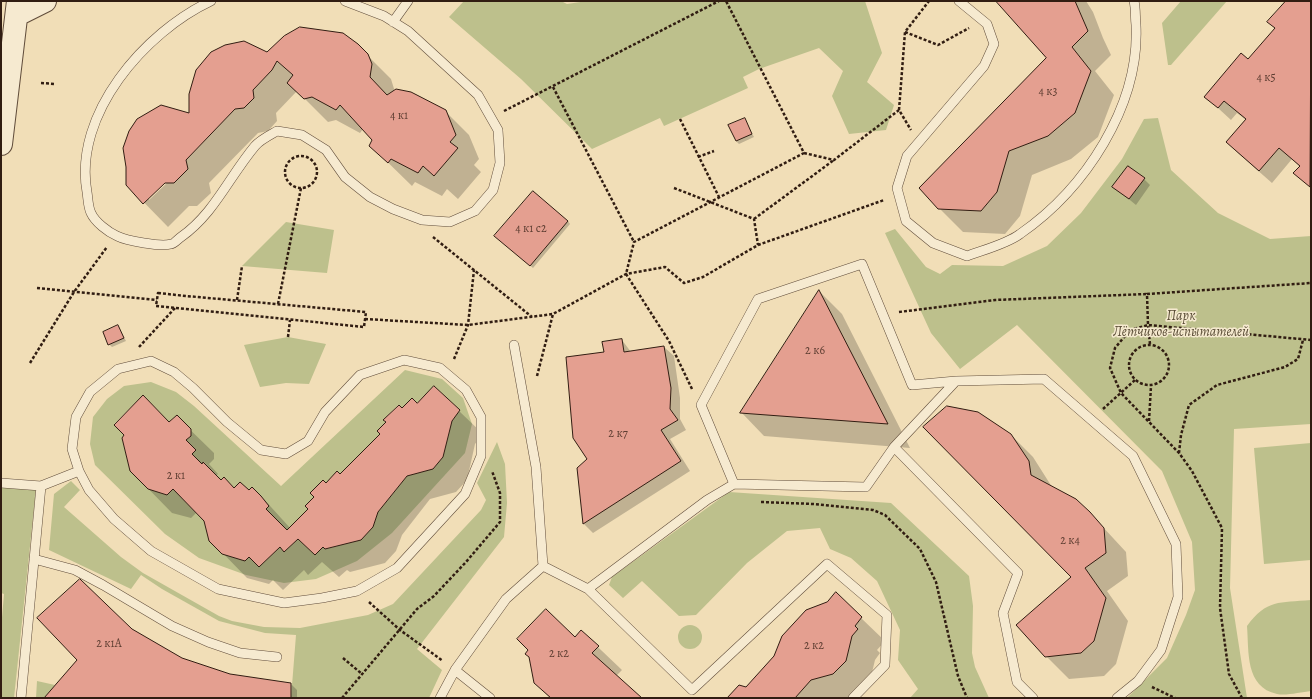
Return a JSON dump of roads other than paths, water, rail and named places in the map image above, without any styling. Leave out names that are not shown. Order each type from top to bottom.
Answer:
[{"type":"street","points":[[1,144],[18,8],[45,1]]},
{"type":"lane","points":[[211,1],[150,42],[130,63],[110,90],[97,119],[87,147],[85,180],[91,213],[108,232],[115,236],[136,242],[171,244],[194,228],[214,205],[256,145],[277,131],[302,135],[326,150],[345,177],[370,197],[404,213],[422,220],[450,222],[475,211],[493,190],[500,163],[498,130],[478,95],[408,31],[393,22],[345,1]]},
{"type":"lane","points":[[393,22],[408,1]]},
{"type":"lane","points":[[959,1],[987,24],[994,44],[984,66],[907,156],[897,188],[906,221],[933,243],[967,256],[1019,236],[1054,209],[1084,172],[1114,126],[1131,81],[1137,46],[1134,1]]},
{"type":"lane","points":[[734,484],[701,405],[758,299],[862,264],[912,385],[956,381],[1044,379],[1133,456],[1176,544],[1178,597],[1161,650],[1138,681],[1117,698]]},
{"type":"lane","points":[[514,345],[536,467],[543,566]]},
{"type":"lane","points":[[404,360],[440,368],[466,390],[481,417],[482,456],[466,494],[397,568],[357,591],[322,598],[284,603],[218,590],[151,551],[114,519],[89,490],[79,471],[72,449],[76,417],[90,392],[118,369],[151,361],[174,372],[261,450],[286,454],[308,441],[326,412],[360,375],[404,360]]},
{"type":"lane","points":[[588,589],[707,500],[734,484],[866,486],[894,447],[956,381]]},
{"type":"lane","points":[[894,447],[1018,573],[1003,613],[1017,682],[1033,698]]},
{"type":"lane","points":[[1,483],[41,486],[79,471]]},
{"type":"lane","points":[[21,698],[41,486]]},
{"type":"lane","points":[[34,559],[75,570],[103,584],[172,626],[208,642],[240,653],[276,657]]},
{"type":"lane","points":[[543,566],[588,589],[692,690],[828,564],[886,615],[885,665],[853,698]]},
{"type":"lane","points":[[440,698],[455,670],[506,599],[543,566]]},
{"type":"lane","points":[[455,670],[490,698]]},
{"type":"park label","name":"Парк Лётчиков-испытателей","points":[[1181,326]]}]
